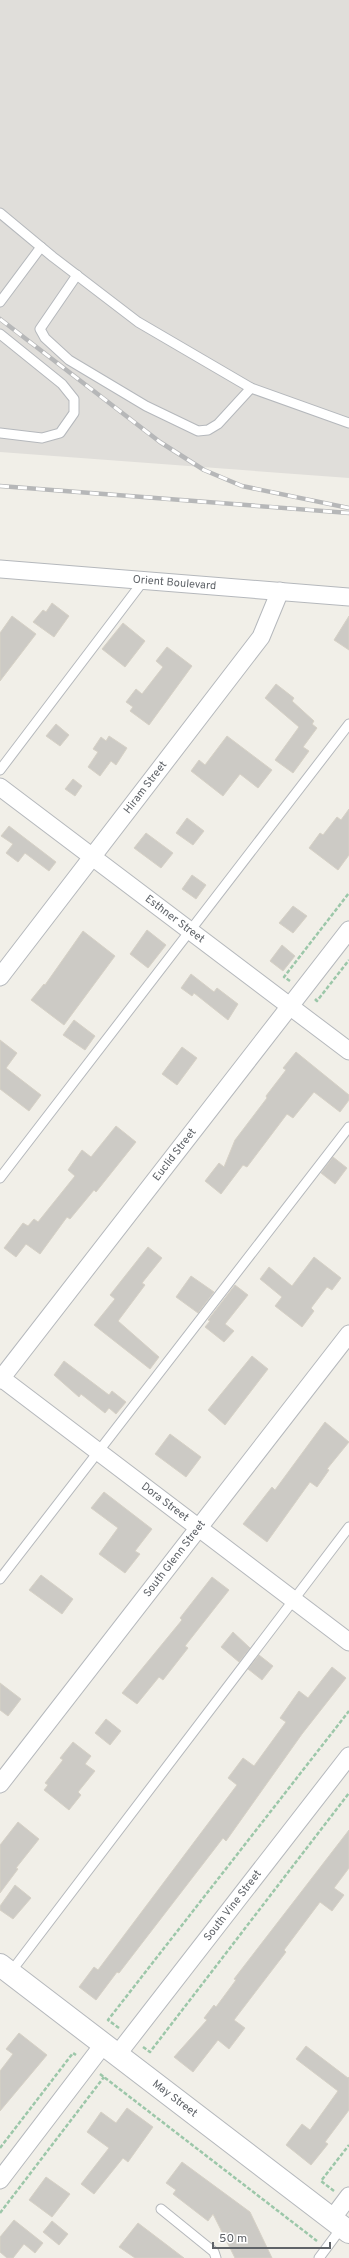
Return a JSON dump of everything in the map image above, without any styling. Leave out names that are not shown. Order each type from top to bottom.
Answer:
[{"type":"street","name":"Orient Boulevard","points":[[0,569],[349,597]]},
{"type":"street","name":"Hiram Street","points":[[0,977],[261,637],[280,591]]},
{"type":"street","name":"Esthner Street","points":[[0,787],[349,1052]]},
{"type":"street","name":"Euclid Street","points":[[1,1378],[349,930]]},
{"type":"street","name":"South Glenn Street","points":[[0,1784],[349,1334]]},
{"type":"street","name":"Dora Street","points":[[1,1378],[349,1642]]},
{"type":"street","name":"South Vine Street","points":[[0,2180],[88,2065],[110,2050],[349,1756]]},
{"type":"street","name":"May Street","points":[[5,1969],[341,2226]]},
{"type":"street","points":[[341,2226],[349,2196]]},
{"type":"lane","points":[[0,214],[138,322],[251,388],[349,423]]},
{"type":"lane","points":[[0,302],[41,247]]},
{"type":"lane","points":[[77,275],[40,329],[45,338],[69,360],[146,406],[198,431],[208,430],[218,424],[251,388]]},
{"type":"lane","points":[[0,334],[62,384],[74,399],[74,413],[60,433],[42,438],[0,433]]},
{"type":"lane","points":[[0,770],[144,580]]},
{"type":"lane","points":[[0,1178],[349,724]]},
{"type":"lane","points":[[0,1579],[349,1127]]},
{"type":"lane","points":[[5,1969],[349,1527]]},
{"type":"lane","points":[[161,2209],[214,2252],[216,2258]]},
{"type":"lane","points":[[319,2258],[341,2226]]},
{"type":"path","points":[[284,977],[349,893]]},
{"type":"path","points":[[0,2148],[73,2053],[326,2248]]},
{"type":"path","points":[[0,2213],[104,2077]]},
{"type":"path","points":[[321,2181],[349,2145]]},
{"type":"shaded area","points":[[0,0],[349,0],[349,478],[0,452]]},
{"type":"building","points":[[52,603],[69,616],[54,637],[33,622],[43,610],[46,612]]},
{"type":"building","points":[[12,616],[36,634],[0,681],[0,633]]},
{"type":"building","points":[[349,616],[349,650],[334,640]]},
{"type":"building","points":[[123,623],[145,641],[125,667],[102,649]]},
{"type":"building","points":[[167,647],[192,666],[149,725],[130,711],[133,707],[126,702],[136,689],[142,694],[163,667],[156,661]]},
{"type":"building","points":[[276,684],[294,698],[292,701],[314,721],[312,724],[317,728],[303,747],[309,751],[293,773],[275,760],[299,727],[265,698]]},
{"type":"building","points":[[56,724],[69,735],[60,746],[46,736]]},
{"type":"building","points":[[109,736],[127,748],[116,765],[111,761],[100,776],[88,767],[98,752],[93,749],[101,737],[106,741]]},
{"type":"building","points":[[227,736],[272,770],[258,788],[240,774],[223,796],[191,771],[199,760],[205,765]]},
{"type":"building","points":[[73,779],[82,786],[75,796],[65,789]]},
{"type":"building","points":[[349,809],[349,855],[338,870],[309,848],[320,833],[323,835],[337,817],[341,820]]},
{"type":"building","points":[[187,818],[204,831],[193,845],[176,833]]},
{"type":"building","points":[[9,826],[56,862],[49,871],[25,853],[18,862],[6,853],[13,844],[1,836]]},
{"type":"building","points":[[146,833],[173,853],[161,868],[134,848]]},
{"type":"building","points":[[192,875],[206,885],[196,899],[182,889]]},
{"type":"building","points":[[293,906],[307,916],[293,933],[279,923]]},
{"type":"building","points":[[147,930],[166,945],[148,968],[130,954]]},
{"type":"building","points":[[83,931],[115,956],[64,1025],[31,1000],[44,984],[45,985]]},
{"type":"building","points":[[282,945],[295,956],[283,971],[270,961]]},
{"type":"building","points":[[191,974],[214,992],[217,988],[238,1004],[228,1020],[194,993],[192,996],[181,988]]},
{"type":"building","points":[[74,1020],[95,1036],[85,1050],[63,1035]]},
{"type":"building","points":[[0,1040],[17,1053],[6,1068],[41,1095],[29,1111],[0,1089]]},
{"type":"building","points":[[182,1047],[197,1058],[177,1085],[162,1074]]},
{"type":"building","points":[[296,1052],[349,1095],[349,1100],[340,1112],[314,1092],[293,1118],[287,1114],[247,1167],[243,1165],[221,1194],[205,1181],[219,1163],[224,1167],[235,1140],[267,1098],[266,1096],[286,1070],[283,1068]]},
{"type":"building","points":[[116,1126],[136,1142],[96,1192],[94,1190],[70,1219],[67,1217],[40,1254],[26,1244],[16,1257],[4,1248],[23,1223],[28,1226],[34,1219],[38,1222],[75,1176],[68,1170],[82,1150],[91,1157]]},
{"type":"building","points":[[333,1157],[347,1168],[335,1184],[321,1173]]},
{"type":"building","points":[[148,1247],[162,1258],[142,1283],[145,1285],[118,1321],[159,1357],[150,1369],[94,1325],[115,1299],[110,1295]]},
{"type":"building","points":[[314,1257],[341,1278],[332,1290],[327,1287],[311,1308],[314,1311],[302,1327],[275,1306],[282,1297],[260,1279],[269,1267],[292,1286]]},
{"type":"building","points":[[191,1276],[214,1292],[198,1313],[176,1297]]},
{"type":"building","points":[[235,1285],[248,1295],[225,1324],[234,1331],[224,1342],[205,1327],[210,1321],[208,1320]]},
{"type":"building","points":[[252,1356],[268,1369],[225,1425],[208,1410]]},
{"type":"building","points":[[64,1361],[109,1395],[112,1391],[126,1402],[116,1414],[109,1408],[105,1413],[81,1394],[79,1397],[54,1375]]},
{"type":"building","points":[[325,1422],[349,1442],[327,1469],[329,1470],[317,1487],[310,1482],[267,1542],[243,1524],[272,1487],[275,1490]]},
{"type":"building","points":[[170,1434],[201,1457],[186,1477],[155,1454]]},
{"type":"building","points":[[104,1492],[152,1529],[135,1551],[140,1554],[125,1573],[99,1554],[118,1528],[91,1508]]},
{"type":"building","points":[[41,1575],[73,1599],[62,1614],[29,1590]]},
{"type":"building","points":[[212,1577],[229,1590],[185,1646],[188,1648],[163,1680],[159,1677],[137,1704],[122,1693],[182,1620],[180,1618]]},
{"type":"building","points":[[233,1632],[250,1648],[239,1662],[221,1647]]},
{"type":"building","points":[[259,1655],[273,1666],[262,1680],[248,1669]]},
{"type":"building","points":[[332,1667],[346,1678],[302,1734],[226,1841],[223,1838],[119,1973],[117,1972],[96,2000],[79,1987],[94,1967],[98,1970],[237,1785],[228,1778],[243,1758],[254,1766],[286,1722],[280,1718],[299,1691],[308,1698]]},
{"type":"building","points":[[0,1683],[21,1699],[8,1716],[0,1710]]},
{"type":"building","points":[[106,1719],[121,1731],[110,1745],[95,1733]]},
{"type":"building","points":[[73,1742],[91,1756],[85,1764],[95,1771],[78,1792],[81,1795],[69,1810],[44,1790],[48,1785],[45,1783],[63,1760],[60,1758]]},
{"type":"building","points":[[18,1822],[39,1839],[16,1868],[18,1869],[0,1893],[0,1845]]},
{"type":"building","points":[[349,1830],[349,1868],[334,1888],[344,1895],[332,1911],[320,1902],[284,1950],[286,1952],[234,2020],[245,2028],[229,2049],[218,2040],[193,2072],[174,2057],[207,2020],[204,2018],[214,2005],[216,2007],[236,1980],[234,1979]]},
{"type":"building","points":[[15,1885],[31,1898],[13,1919],[0,1910],[0,1906]]},
{"type":"building","points":[[19,2033],[47,2055],[0,2111],[0,2071],[13,2054],[6,2049]]},
{"type":"building","points":[[306,2046],[348,2078],[349,2077],[349,2110],[325,2142],[328,2144],[311,2165],[286,2145],[302,2124],[310,2130],[338,2091],[296,2059]]},
{"type":"building","points":[[127,2108],[153,2127],[128,2162],[123,2158],[94,2194],[81,2184],[109,2148],[87,2132],[101,2112],[116,2123]]},
{"type":"building","points":[[182,2162],[250,2212],[272,2258],[235,2258],[213,2214],[208,2221],[173,2194],[176,2190],[166,2183]]},
{"type":"building","points":[[46,2177],[70,2194],[52,2217],[29,2200]]},
{"type":"building","points":[[14,2220],[43,2243],[35,2253],[24,2244],[13,2258],[7,2258],[0,2252],[0,2237]]},
{"type":"building","points":[[52,2221],[68,2234],[59,2245],[43,2232]]},
{"type":"building","points":[[138,2223],[184,2258],[135,2258],[119,2247]]},
{"type":"railway","points":[[0,319],[160,442],[204,470],[242,486],[349,508]]},
{"type":"railway","points":[[0,486],[349,513]]}]
